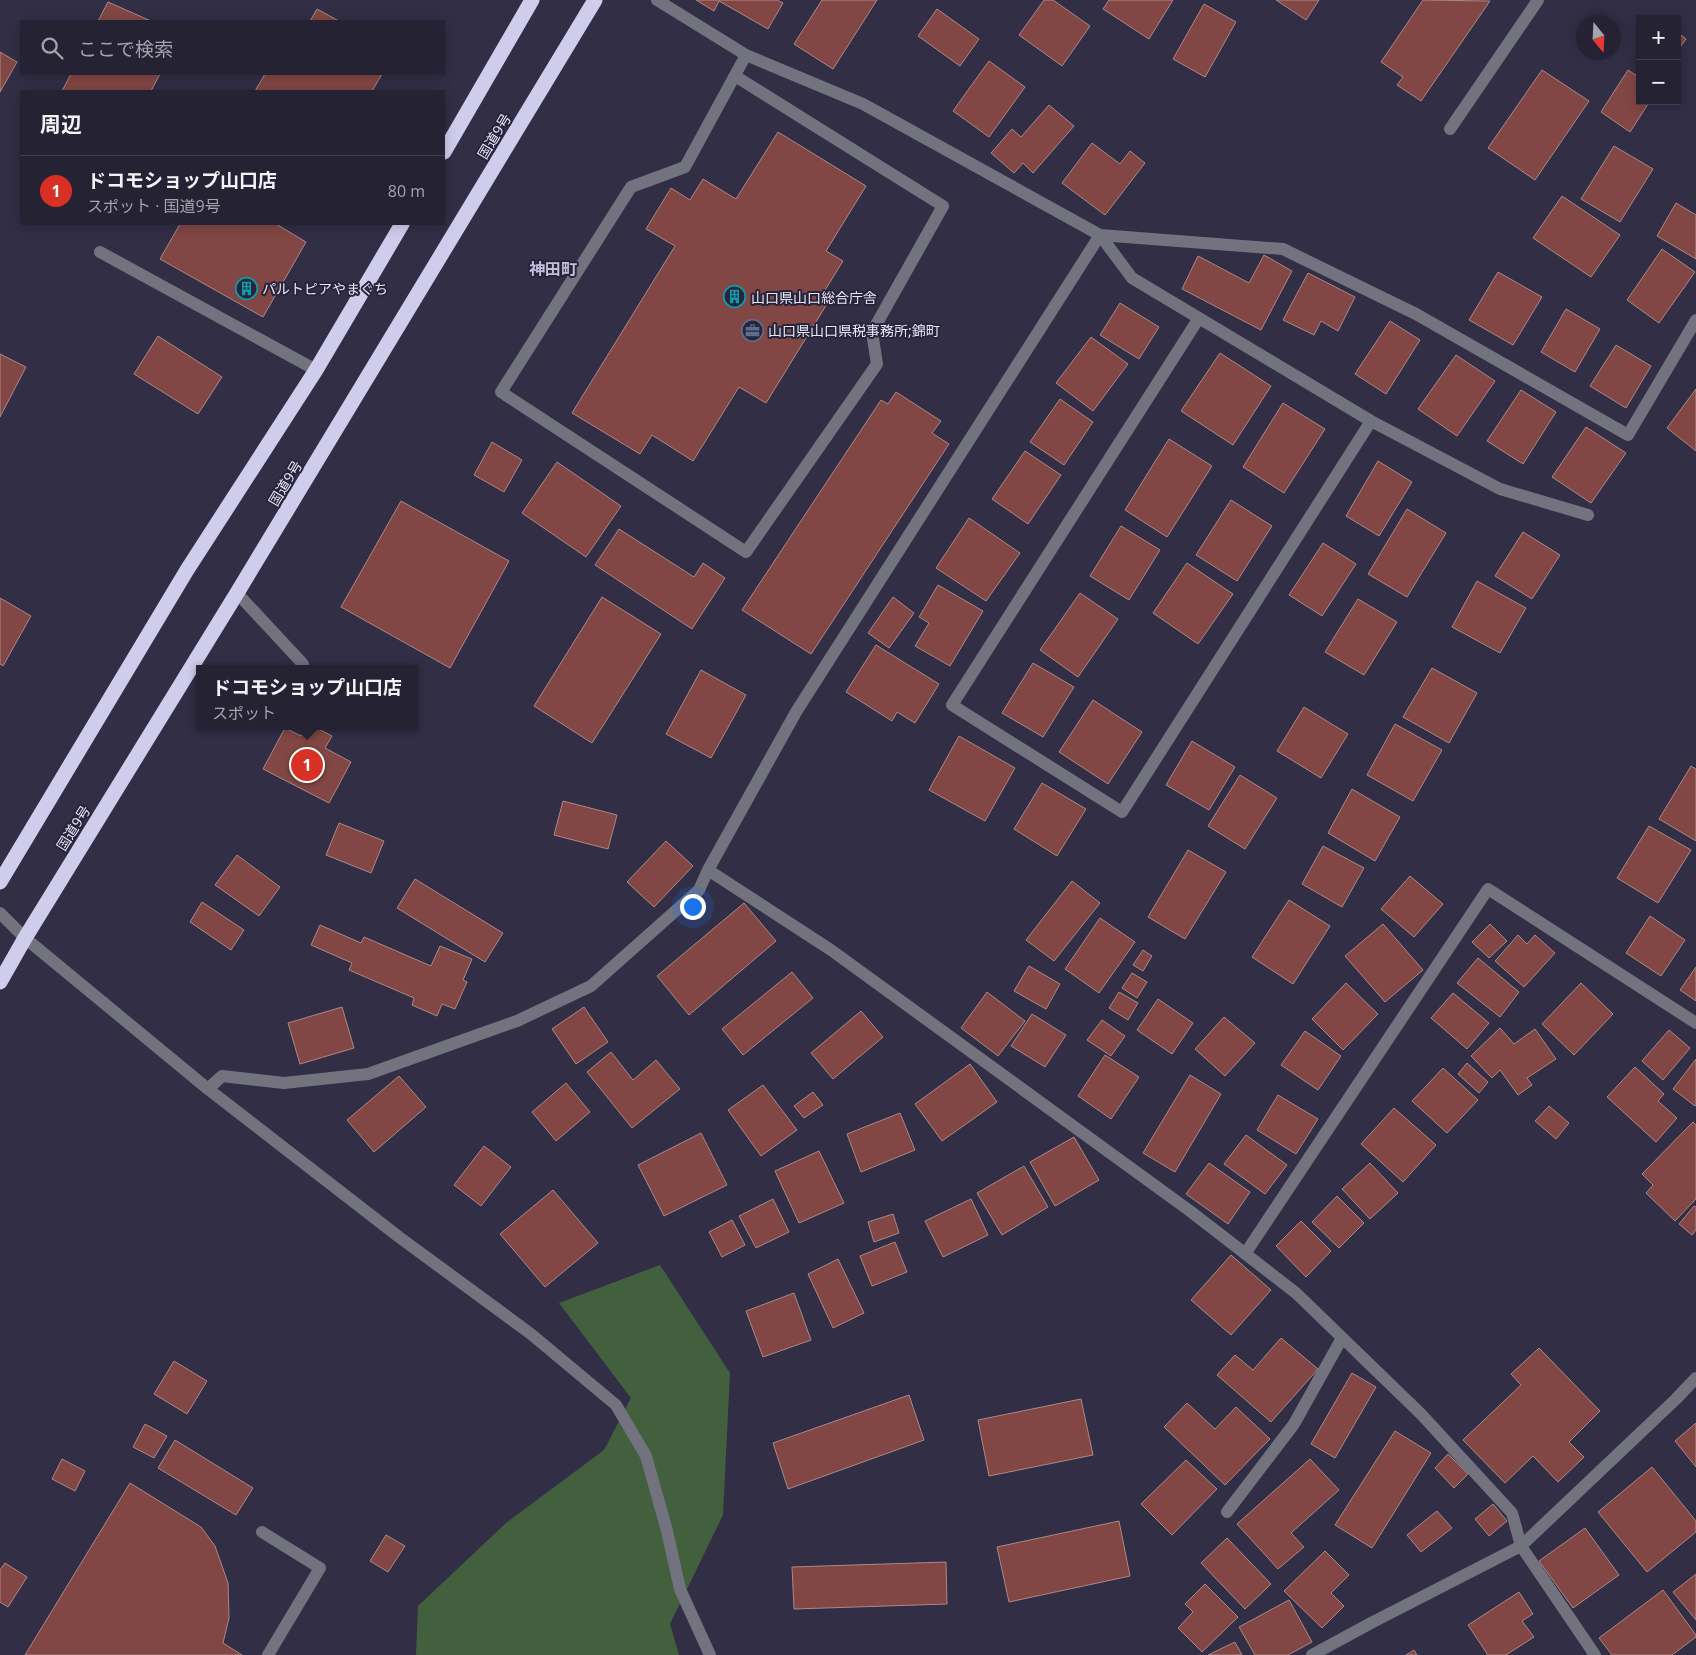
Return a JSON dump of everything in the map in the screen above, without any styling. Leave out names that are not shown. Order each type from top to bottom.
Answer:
[{"type":"highway","points":[[445,150],[532,0]]},
{"type":"highway","name":"国道9号","points":[[0,982],[24,938],[238,593],[595,0]]},
{"type":"highway","points":[[0,882],[187,570],[316,370],[401,225]]},
{"type":"street","points":[[656,0],[746,55],[863,104],[1100,235],[1132,278],[1371,421],[1500,489],[1588,514]]},
{"type":"street","points":[[1450,129],[1538,0]]},
{"type":"street","points":[[735,76],[943,206],[872,332],[877,364],[746,552],[500,392],[631,187],[685,167],[746,55]]},
{"type":"street","points":[[1100,235],[1283,249],[1416,314],[1628,434],[1696,320]]},
{"type":"street","points":[[208,1089],[222,1076],[284,1084],[368,1074],[517,1021],[591,986],[699,890],[708,870],[796,712],[1100,235]]},
{"type":"street","points":[[100,252],[316,370]]},
{"type":"street","points":[[1199,318],[952,705],[1122,812],[1371,421]]},
{"type":"street","points":[[238,593],[303,664]]},
{"type":"street","points":[[708,870],[831,950],[1182,1205],[1296,1293],[1421,1414],[1512,1513],[1521,1546],[1595,1655]]},
{"type":"street","points":[[1245,1254],[1488,888],[1696,1023]]},
{"type":"street","points":[[0,914],[24,938],[208,1089],[399,1237],[531,1334],[616,1405],[646,1456],[667,1531],[680,1589],[710,1655]]},
{"type":"street","points":[[1227,1512],[1294,1424],[1342,1338]]},
{"type":"street","points":[[1312,1655],[1521,1546],[1696,1378]]},
{"type":"street","points":[[262,1532],[320,1568],[268,1655]]},
{"type":"green space","points":[[660,1265],[730,1373],[723,1515],[670,1624],[679,1655],[416,1655],[418,1606],[506,1523],[604,1450],[631,1398],[559,1303]]},
{"type":"building","points":[[696,0],[777,0],[783,3],[768,29],[719,1],[714,11]]},
{"type":"building","points":[[822,0],[877,0],[833,69],[794,44]]},
{"type":"building","points":[[1044,0],[1053,0],[1090,26],[1062,66],[1019,35]]},
{"type":"building","points":[[1109,0],[1173,0],[1149,39],[1103,9]]},
{"type":"building","points":[[1276,0],[1319,0],[1306,20]]},
{"type":"building","points":[[1423,0],[1490,1],[1421,101],[1397,85],[1403,77],[1381,62]]},
{"type":"building","points":[[108,2],[149,20],[99,20]]},
{"type":"building","points":[[1204,4],[1236,22],[1205,77],[1173,59]]},
{"type":"building","points":[[317,9],[337,20],[311,20]]},
{"type":"building","points":[[937,9],[979,39],[960,66],[918,36]]},
{"type":"building","points":[[1681,35],[1686,39],[1681,46]]},
{"type":"building","points":[[0,52],[17,62],[0,92]]},
{"type":"building","points":[[989,61],[1025,87],[989,137],[953,111]]},
{"type":"building","points":[[1542,70],[1589,101],[1535,180],[1488,148]]},
{"type":"building","points":[[1628,70],[1636,75],[1636,105],[1647,105],[1630,132],[1601,112]]},
{"type":"building","points":[[70,75],[159,75],[152,90],[63,90]]},
{"type":"building","points":[[264,75],[381,75],[373,90],[256,90]]},
{"type":"building","points":[[1049,105],[1074,126],[1033,173],[1023,163],[1014,173],[991,153],[1012,129],[1021,137]]},
{"type":"building","name":"山口県山口総合庁舎","points":[[778,132],[866,186],[826,251],[843,261],[822,295],[830,299],[766,403],[739,387],[693,461],[652,435],[640,454],[572,413],[675,246],[646,229],[671,188],[690,200],[703,179],[736,199]]},
{"type":"building","points":[[1092,143],[1120,164],[1130,151],[1145,163],[1105,215],[1062,183]]},
{"type":"building","points":[[1614,146],[1653,169],[1620,222],[1581,199]]},
{"type":"building","points":[[1562,196],[1620,235],[1591,277],[1533,238]]},
{"type":"building","points":[[1676,203],[1696,215],[1696,259],[1657,236]]},
{"type":"building","name":"パルトピアやまぐち","points":[[179,225],[278,225],[306,242],[263,317],[160,259]]},
{"type":"building","points":[[1662,249],[1695,272],[1659,323],[1627,300]]},
{"type":"building","points":[[1264,255],[1292,271],[1261,330],[1182,289],[1198,256],[1249,283]]},
{"type":"building","points":[[1498,272],[1542,297],[1513,345],[1469,320]]},
{"type":"building","points":[[1308,273],[1355,297],[1338,331],[1321,321],[1314,335],[1283,320]]},
{"type":"building","points":[[1120,303],[1159,327],[1139,359],[1100,335]]},
{"type":"building","points":[[1566,309],[1600,329],[1575,372],[1541,352]]},
{"type":"building","points":[[1390,321],[1420,340],[1386,394],[1355,374]]},
{"type":"building","points":[[158,336],[222,377],[198,414],[134,374]]},
{"type":"building","points":[[1091,337],[1128,364],[1093,411],[1056,383]]},
{"type":"building","points":[[1616,345],[1651,366],[1626,408],[1590,386]]},
{"type":"building","points":[[1220,353],[1271,386],[1233,445],[1181,411]]},
{"type":"building","points":[[0,354],[26,367],[0,417]]},
{"type":"building","points":[[1456,355],[1495,381],[1457,436],[1418,409]]},
{"type":"building","points":[[1696,389],[1696,451],[1667,428]]},
{"type":"building","points":[[1521,390],[1556,412],[1523,464],[1487,441]]},
{"type":"building","points":[[896,392],[941,421],[932,433],[949,444],[811,654],[742,610],[881,400],[888,404]]},
{"type":"building","points":[[1060,399],[1093,422],[1064,465],[1030,442]]},
{"type":"building","points":[[1283,403],[1325,429],[1284,493],[1243,467]]},
{"type":"building","points":[[1586,427],[1626,453],[1591,503],[1552,477]]},
{"type":"building","points":[[1169,439],[1212,466],[1167,537],[1125,510]]},
{"type":"building","points":[[492,442],[522,460],[504,492],[474,475]]},
{"type":"building","points":[[1025,451],[1061,475],[1028,524],[992,499]]},
{"type":"building","points":[[1378,461],[1412,482],[1379,536],[1346,516]]},
{"type":"building","points":[[557,462],[621,506],[586,557],[522,513]]},
{"type":"building","points":[[1231,500],[1272,526],[1237,581],[1196,555]]},
{"type":"building","points":[[401,501],[509,561],[450,668],[341,607]]},
{"type":"building","points":[[1407,509],[1446,533],[1407,597],[1368,574]]},
{"type":"building","points":[[969,518],[1020,553],[986,601],[936,568]]},
{"type":"building","points":[[1121,526],[1160,550],[1129,600],[1090,576]]},
{"type":"building","points":[[619,529],[694,577],[703,563],[725,578],[692,629],[595,565]]},
{"type":"building","points":[[1523,532],[1560,555],[1532,599],[1495,576]]},
{"type":"building","points":[[1323,543],[1356,564],[1322,616],[1289,595]]},
{"type":"building","points":[[1187,563],[1233,594],[1198,644],[1153,613]]},
{"type":"building","points":[[1477,581],[1526,608],[1500,653],[1452,627]]},
{"type":"building","points":[[938,585],[983,611],[950,666],[915,646],[929,623],[919,617]]},
{"type":"building","points":[[1080,593],[1118,619],[1078,677],[1040,650]]},
{"type":"building","points":[[602,597],[661,634],[592,743],[534,706]]},
{"type":"building","points":[[893,597],[914,613],[889,648],[868,633]]},
{"type":"building","points":[[0,598],[31,616],[3,666],[0,664]]},
{"type":"building","points":[[1358,599],[1397,622],[1364,675],[1325,652]]},
{"type":"building","points":[[876,645],[939,684],[915,723],[897,712],[892,721],[846,692]]},
{"type":"building","points":[[1033,663],[1074,687],[1043,737],[1002,713]]},
{"type":"building","points":[[1432,668],[1477,693],[1449,743],[1403,717]]},
{"type":"building","points":[[701,670],[746,695],[711,758],[666,734]]},
{"type":"building","points":[[1093,700],[1142,732],[1108,784],[1059,752]]},
{"type":"building","points":[[1304,707],[1348,734],[1321,778],[1277,751]]},
{"type":"building","points":[[1395,724],[1442,750],[1413,801],[1367,775]]},
{"type":"building","points":[[284,730],[289,730],[301,736],[304,730],[321,730],[332,736],[325,748],[351,762],[329,803],[263,769]]},
{"type":"building","points":[[959,736],[1015,768],[985,821],[929,790]]},
{"type":"building","points":[[1192,741],[1235,767],[1209,810],[1166,785]]},
{"type":"building","points":[[1691,766],[1696,769],[1696,841],[1659,819]]},
{"type":"building","points":[[1240,775],[1277,798],[1245,849],[1208,826]]},
{"type":"building","points":[[1042,783],[1086,809],[1057,856],[1014,829]]},
{"type":"building","points":[[1352,789],[1400,817],[1375,861],[1328,833]]},
{"type":"building","points":[[563,801],[617,815],[608,849],[554,835]]},
{"type":"building","points":[[339,823],[384,841],[371,873],[326,855]]},
{"type":"building","points":[[1649,826],[1691,850],[1658,903],[1617,878]]},
{"type":"building","points":[[666,841],[693,866],[654,907],[627,882]]},
{"type":"building","points":[[1323,846],[1364,868],[1342,907],[1302,884]]},
{"type":"building","points":[[1188,850],[1226,872],[1185,939],[1148,917]]},
{"type":"building","points":[[237,855],[280,887],[259,916],[215,885]]},
{"type":"building","points":[[1410,876],[1443,904],[1414,937],[1381,909]]},
{"type":"building","points":[[415,879],[503,933],[485,962],[397,908]]},
{"type":"building","points":[[1072,881],[1100,903],[1054,961],[1026,940]]},
{"type":"building","points":[[1289,900],[1330,926],[1293,984],[1252,957]]},
{"type":"building","points":[[202,902],[244,930],[231,950],[190,922]]},
{"type":"building","points":[[744,903],[776,941],[689,1015],[657,976]]},
{"type":"building","points":[[1650,916],[1685,940],[1661,976],[1626,953]]},
{"type":"building","points":[[1100,918],[1135,942],[1099,993],[1065,969]]},
{"type":"building","points":[[1383,924],[1423,970],[1385,1002],[1345,956]]},
{"type":"building","points":[[1490,924],[1507,941],[1489,958],[1472,942]]},
{"type":"building","points":[[320,925],[361,943],[364,937],[431,966],[440,946],[472,959],[463,980],[467,982],[455,1009],[442,1004],[437,1016],[412,1005],[414,998],[349,970],[352,963],[311,945]]},
{"type":"building","points":[[1518,935],[1527,944],[1535,935],[1555,953],[1524,987],[1495,961]]},
{"type":"building","points":[[1143,950],[1152,956],[1143,971],[1133,965]]},
{"type":"building","points":[[1478,958],[1519,992],[1500,1017],[1457,983]]},
{"type":"building","points":[[1029,966],[1060,984],[1046,1009],[1014,991]]},
{"type":"building","points":[[1696,967],[1696,1001],[1680,990]]},
{"type":"building","points":[[792,972],[813,998],[743,1055],[722,1029]]},
{"type":"building","points":[[1132,973],[1147,982],[1137,998],[1122,988]]},
{"type":"building","points":[[1346,983],[1378,1014],[1343,1050],[1312,1019]]},
{"type":"building","points":[[1581,983],[1613,1014],[1574,1055],[1542,1024]]},
{"type":"building","points":[[987,992],[1025,1021],[998,1056],[961,1028]]},
{"type":"building","points":[[1119,992],[1138,1003],[1128,1020],[1109,1008]]},
{"type":"building","points":[[1453,993],[1489,1023],[1467,1049],[1431,1018]]},
{"type":"building","points":[[1158,999],[1193,1023],[1172,1054],[1137,1030]]},
{"type":"building","points":[[342,1007],[354,1048],[300,1064],[288,1023]]},
{"type":"building","points":[[584,1007],[608,1042],[576,1064],[552,1029]]},
{"type":"building","points":[[861,1011],[883,1037],[833,1079],[811,1053]]},
{"type":"building","points":[[1032,1014],[1066,1035],[1045,1067],[1011,1046]]},
{"type":"building","points":[[1224,1017],[1255,1043],[1225,1076],[1195,1049]]},
{"type":"building","points":[[1102,1020],[1125,1036],[1111,1056],[1087,1040]]},
{"type":"building","points":[[1500,1028],[1514,1044],[1535,1029],[1556,1059],[1527,1078],[1532,1085],[1518,1095],[1500,1070],[1492,1078],[1471,1056]]},
{"type":"building","points":[[1669,1030],[1690,1048],[1663,1080],[1642,1061]]},
{"type":"building","points":[[1305,1031],[1341,1056],[1318,1090],[1281,1065]]},
{"type":"building","points":[[611,1052],[633,1080],[656,1060],[680,1089],[632,1128],[587,1072]]},
{"type":"building","points":[[1105,1055],[1139,1077],[1111,1119],[1078,1096]]},
{"type":"building","points":[[1696,1059],[1696,1105],[1695,1106],[1673,1089]]},
{"type":"building","points":[[1467,1063],[1488,1082],[1479,1093],[1458,1074]]},
{"type":"building","points":[[970,1064],[997,1102],[942,1141],[915,1104]]},
{"type":"building","points":[[1635,1067],[1664,1094],[1658,1101],[1677,1118],[1656,1142],[1607,1097]]},
{"type":"building","points":[[1443,1068],[1478,1100],[1447,1133],[1412,1101]]},
{"type":"building","points":[[1190,1075],[1221,1094],[1175,1172],[1143,1153]]},
{"type":"building","points":[[399,1076],[426,1107],[374,1152],[347,1120]]},
{"type":"building","points":[[566,1083],[590,1112],[556,1141],[532,1112]]},
{"type":"building","points":[[763,1085],[797,1130],[761,1156],[728,1110]]},
{"type":"building","points":[[813,1092],[823,1105],[804,1118],[794,1106]]},
{"type":"building","points":[[1278,1095],[1318,1119],[1296,1154],[1257,1130]]},
{"type":"building","points":[[1549,1106],[1569,1123],[1556,1139],[1535,1121]]},
{"type":"building","points":[[1394,1108],[1436,1145],[1403,1182],[1361,1144]]},
{"type":"building","points":[[900,1113],[915,1150],[861,1172],[847,1134]]},
{"type":"building","points":[[1693,1122],[1696,1125],[1696,1199],[1675,1221],[1646,1193],[1653,1185],[1642,1174]]},
{"type":"building","points":[[701,1133],[727,1185],[664,1216],[638,1165]]},
{"type":"building","points":[[1246,1135],[1287,1165],[1265,1194],[1224,1164]]},
{"type":"building","points":[[1074,1137],[1099,1180],[1055,1206],[1030,1162]]},
{"type":"building","points":[[484,1146],[511,1167],[481,1206],[454,1185]]},
{"type":"building","points":[[819,1151],[844,1203],[799,1223],[775,1171]]},
{"type":"building","points":[[1209,1163],[1250,1192],[1228,1224],[1186,1194]]},
{"type":"building","points":[[1370,1163],[1398,1193],[1370,1219],[1342,1189]]},
{"type":"building","points":[[1024,1166],[1048,1207],[1002,1235],[977,1193]]},
{"type":"building","points":[[553,1190],[598,1243],[545,1287],[500,1234]]},
{"type":"building","points":[[1337,1196],[1364,1223],[1339,1248],[1312,1222]]},
{"type":"building","points":[[773,1199],[789,1232],[756,1248],[739,1216]]},
{"type":"building","points":[[971,1199],[988,1235],[943,1257],[925,1221]]},
{"type":"building","points":[[1694,1206],[1696,1207],[1696,1230],[1692,1235],[1679,1224]]},
{"type":"building","points":[[893,1214],[899,1233],[874,1242],[868,1222]]},
{"type":"building","points":[[732,1220],[745,1245],[722,1257],[709,1232]]},
{"type":"building","points":[[1301,1221],[1331,1251],[1306,1277],[1276,1246]]},
{"type":"building","points":[[895,1242],[907,1272],[872,1286],[860,1256]]},
{"type":"building","points":[[1231,1255],[1271,1290],[1231,1335],[1191,1300]]},
{"type":"building","points":[[838,1259],[864,1313],[833,1328],[808,1274]]},
{"type":"building","points":[[794,1293],[811,1340],[763,1357],[746,1311]]},
{"type":"building","points":[[1281,1338],[1318,1369],[1271,1422],[1217,1375],[1235,1355],[1253,1370]]},
{"type":"building","points":[[1539,1348],[1600,1411],[1569,1442],[1584,1457],[1558,1482],[1533,1456],[1505,1483],[1463,1440],[1521,1385],[1511,1374]]},
{"type":"building","points":[[174,1361],[207,1381],[187,1414],[154,1394]]},
{"type":"building","points":[[1352,1373],[1376,1387],[1335,1458],[1311,1444]]},
{"type":"building","points":[[909,1395],[924,1440],[788,1489],[773,1443]]},
{"type":"building","points":[[1081,1399],[1093,1455],[989,1476],[978,1420]]},
{"type":"building","points":[[1187,1403],[1215,1429],[1236,1407],[1270,1439],[1225,1485],[1164,1427]]},
{"type":"building","points":[[1696,1423],[1696,1467],[1675,1441]]},
{"type":"building","points":[[145,1424],[167,1436],[154,1458],[133,1447]]},
{"type":"building","points":[[1395,1431],[1431,1453],[1372,1548],[1335,1525]]},
{"type":"building","points":[[175,1440],[253,1488],[236,1515],[158,1468]]},
{"type":"building","points":[[1448,1454],[1468,1474],[1454,1488],[1435,1468]]},
{"type":"building","points":[[62,1459],[85,1471],[75,1491],[52,1479]]},
{"type":"building","points":[[1310,1459],[1339,1490],[1291,1533],[1304,1547],[1278,1569],[1237,1524]]},
{"type":"building","points":[[1186,1460],[1217,1489],[1172,1535],[1141,1504]]},
{"type":"building","points":[[1652,1467],[1696,1521],[1696,1532],[1647,1572],[1598,1512]]},
{"type":"building","points":[[130,1483],[201,1527],[215,1546],[228,1583],[229,1618],[223,1643],[242,1655],[25,1655]]},
{"type":"building","points":[[1493,1504],[1507,1521],[1489,1536],[1475,1519]]},
{"type":"building","points":[[1437,1511],[1452,1528],[1421,1552],[1407,1535]]},
{"type":"building","points":[[1119,1521],[1130,1576],[1009,1602],[997,1547]]},
{"type":"building","points":[[1585,1528],[1619,1575],[1573,1608],[1539,1561]]},
{"type":"building","points":[[386,1535],[405,1546],[388,1572],[370,1561]]},
{"type":"building","points":[[1227,1538],[1271,1584],[1245,1609],[1201,1563]]},
{"type":"building","points":[[1325,1551],[1349,1575],[1331,1593],[1344,1606],[1322,1628],[1284,1591]]},
{"type":"building","points":[[946,1562],[947,1604],[794,1609],[792,1567]]},
{"type":"building","points":[[5,1563],[27,1577],[8,1607],[0,1602],[0,1570]]},
{"type":"building","points":[[1696,1574],[1696,1620],[1673,1592]]},
{"type":"building","points":[[1205,1584],[1238,1617],[1202,1652],[1178,1628],[1193,1612],[1185,1604]]},
{"type":"building","points":[[1663,1590],[1696,1637],[1672,1655],[1612,1655],[1599,1638]]},
{"type":"building","points":[[1519,1592],[1533,1614],[1522,1621],[1534,1637],[1506,1655],[1488,1655],[1468,1625]]},
{"type":"building","points":[[1289,1600],[1312,1642],[1288,1655],[1255,1655],[1239,1627]]},
{"type":"building","points":[[1235,1642],[1242,1655],[1208,1655]]},
{"type":"building","points":[[1414,1650],[1417,1655],[1406,1655]]},
{"type":"place","name":"パルトピアやまぐち","points":[[246,288]]},
{"type":"place","name":"山口県山口総合庁舎","points":[[735,297]]},
{"type":"place","name":"山口県山口県税事務所;錦町","points":[[752,330]]},
{"type":"place","name":"ドコモショップ山口店","points":[[307,765]]},
{"type":"district","name":"神田町","points":[[553,269]]}]
